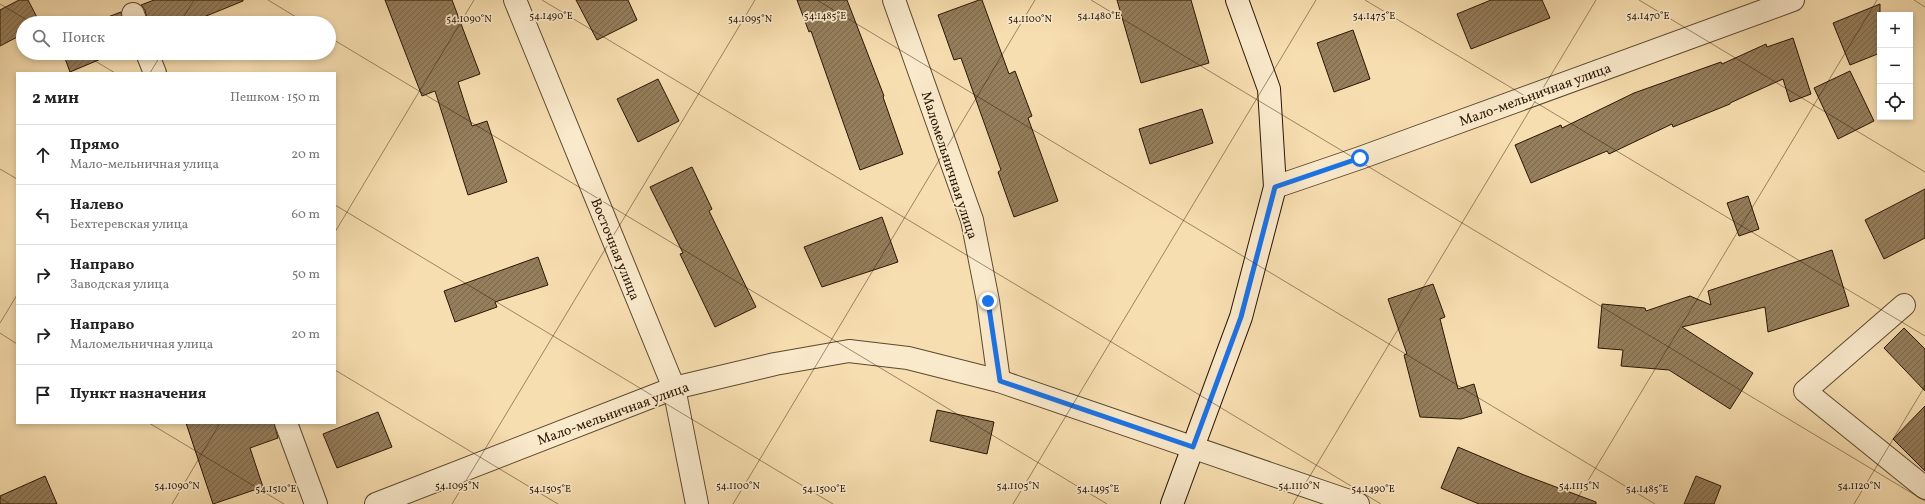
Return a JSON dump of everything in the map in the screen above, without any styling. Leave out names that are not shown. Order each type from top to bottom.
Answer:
[{"type":"street","name":"Восточная улица","points":[[514,0],[674,388],[697,504]]},
{"type":"street","name":"Маломельничная улица","points":[[894,0],[972,220],[988,301],[1000,381]]},
{"type":"street","points":[[1172,504],[1241,317],[1275,187],[1269,90],[1237,0]]},
{"type":"street","name":"Мало-мельничная улица","points":[[1275,187],[1367,156],[1793,0]]},
{"type":"street","points":[[150,60],[155,72]]},
{"type":"street","points":[[1904,305],[1805,391],[1925,488]]},
{"type":"street","name":"Мало-мельничная улица","points":[[376,504],[674,388],[775,364],[850,351],[908,358],[1000,381],[1358,504]]},
{"type":"street","points":[[286,424],[316,504]]},
{"type":"building","points":[[19,0],[28,0],[36,16],[16,16],[16,38],[0,46],[0,10]]},
{"type":"building","points":[[154,0],[243,0],[206,16],[146,16],[145,10],[141,5]]},
{"type":"building","points":[[385,0],[452,0],[480,74],[458,82],[472,126],[487,121],[507,182],[468,195],[435,91],[422,96]]},
{"type":"building","points":[[576,0],[628,0],[637,20],[597,40]]},
{"type":"building","points":[[797,0],[847,0],[884,96],[883,97],[903,154],[860,170],[811,31],[809,32]]},
{"type":"building","points":[[982,0],[1009,74],[1015,71],[1032,116],[1028,118],[1058,201],[1014,217],[998,172],[1001,170],[961,58],[954,60],[938,15]]},
{"type":"building","points":[[1117,0],[1191,0],[1209,63],[1141,83]]},
{"type":"building","points":[[1491,0],[1542,0],[1550,18],[1471,49],[1457,14]]},
{"type":"building","points":[[1880,4],[1880,12],[1877,12],[1877,54],[1850,65],[1833,23]]},
{"type":"building","points":[[121,12],[122,16],[110,16]]},
{"type":"building","points":[[1353,30],[1370,79],[1334,92],[1317,43]]},
{"type":"building","points":[[1793,38],[1811,94],[1790,102],[1783,79],[1730,104],[1673,127],[1672,124],[1609,154],[1607,151],[1531,183],[1515,145],[1561,125],[1562,128],[1634,93],[1721,62],[1722,64],[1766,44],[1767,47]]},
{"type":"building","points":[[66,60],[98,60],[70,72]]},
{"type":"building","points":[[1850,71],[1874,121],[1838,139],[1814,88]]},
{"type":"building","points":[[658,79],[679,121],[638,142],[617,99]]},
{"type":"building","points":[[1202,109],[1213,143],[1150,164],[1139,129]]},
{"type":"building","points":[[692,167],[712,209],[709,211],[756,307],[715,327],[680,254],[683,253],[650,187]]},
{"type":"building","points":[[1925,189],[1925,238],[1884,259],[1865,220]]},
{"type":"building","points":[[1748,196],[1759,229],[1739,236],[1727,203]]},
{"type":"building","points":[[882,217],[898,262],[822,287],[804,247]]},
{"type":"building","points":[[1832,250],[1849,306],[1768,332],[1765,307],[1682,327],[1753,373],[1730,409],[1669,370],[1621,366],[1623,350],[1598,348],[1602,304],[1645,308],[1646,311],[1690,296],[1711,305],[1708,291]]},
{"type":"building","points":[[538,257],[548,285],[495,302],[497,307],[455,322],[444,291]]},
{"type":"building","points":[[1433,284],[1445,317],[1440,319],[1458,389],[1474,384],[1482,413],[1461,419],[1420,417],[1404,355],[1407,354],[1388,299]]},
{"type":"building","points":[[1904,328],[1925,349],[1925,391],[1884,348]]},
{"type":"building","points":[[1925,406],[1925,471],[1893,439]]},
{"type":"building","points":[[937,410],[994,422],[987,454],[930,441]]},
{"type":"building","points":[[378,412],[392,447],[337,468],[323,434]]},
{"type":"building","points":[[186,424],[274,424],[278,438],[250,448],[263,487],[213,504]]},
{"type":"building","points":[[1458,447],[1524,475],[1596,502],[1596,504],[1479,504],[1441,488]]},
{"type":"building","points":[[45,476],[57,504],[0,504],[0,496]]},
{"type":"building","points":[[1696,476],[1721,486],[1714,504],[1684,504]]},
{"type":"route","points":[[988,301],[1000,381],[1193,447],[1241,317],[1275,187],[1360,158]]}]
